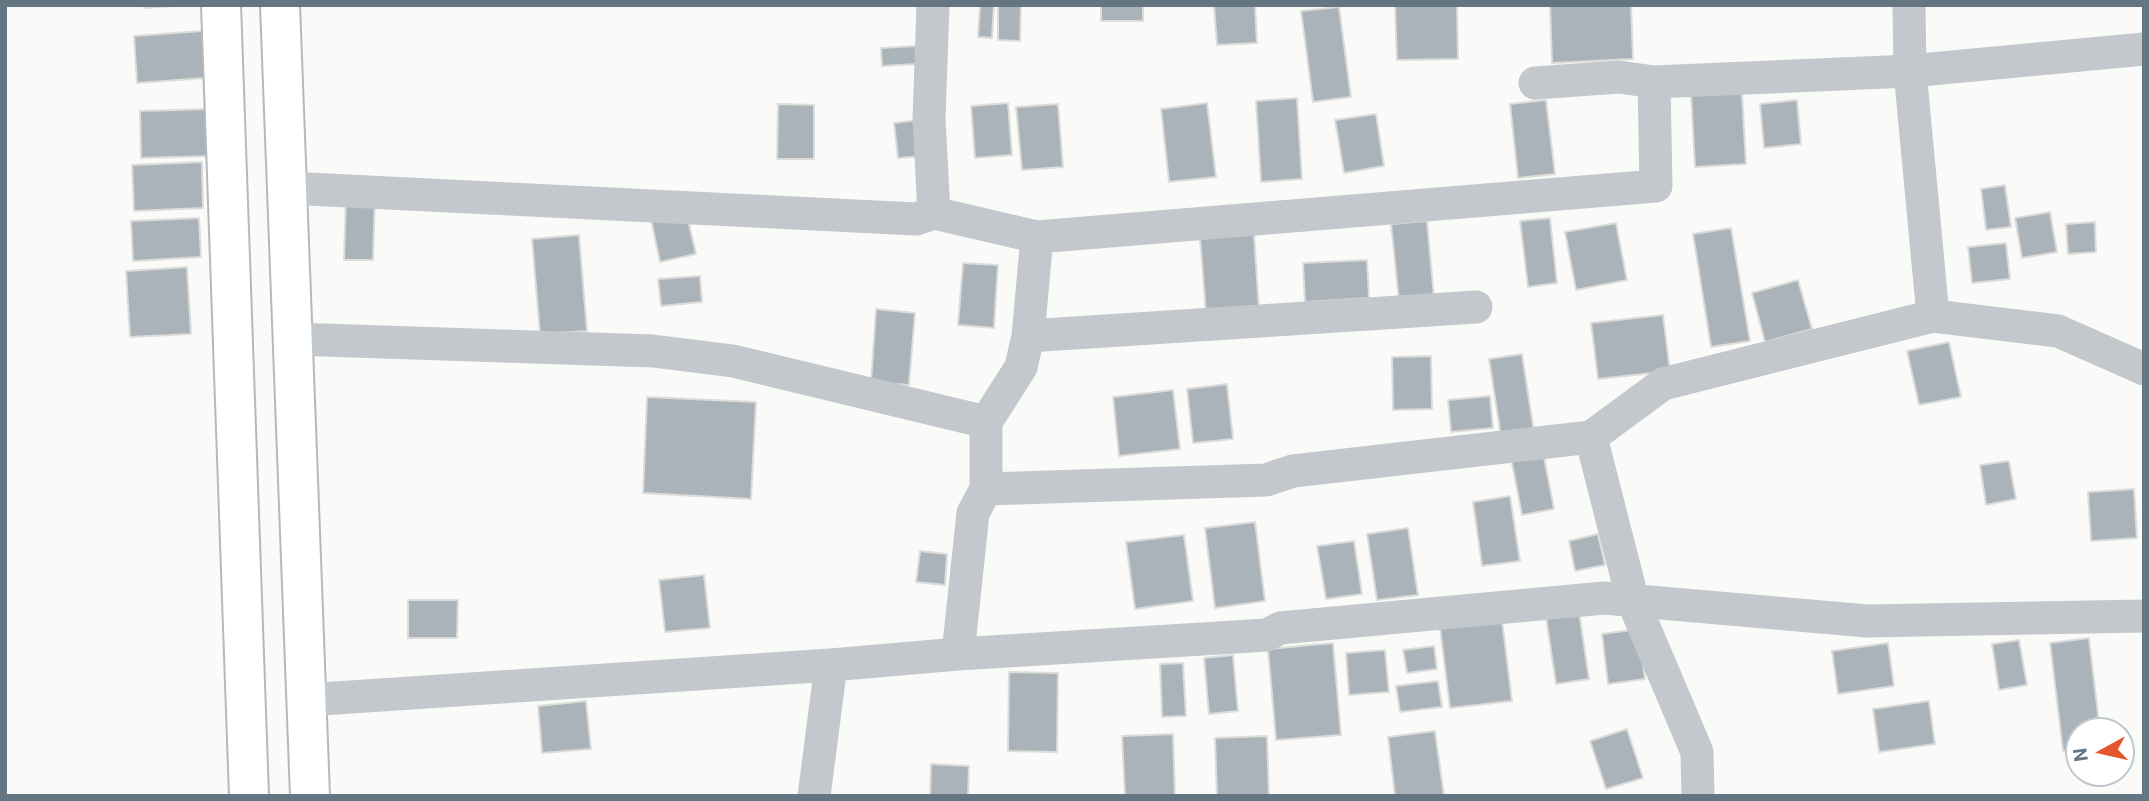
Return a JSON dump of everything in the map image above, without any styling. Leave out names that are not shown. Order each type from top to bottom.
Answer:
[{"type":"highway","points":[[221,5],[249,796]]},
{"type":"highway","points":[[280,5],[310,796]]},
{"type":"street","points":[[933,5],[929,119],[934,213]]},
{"type":"street","points":[[1909,5],[1910,71],[1933,316]]},
{"type":"street","points":[[1535,83],[1619,76],[1654,82],[1910,71],[2144,49]]},
{"type":"street","points":[[287,188],[916,219],[934,213],[1037,237],[1656,186],[1654,82]]},
{"type":"street","points":[[958,654],[973,513],[986,489],[986,422],[1021,367],[1028,336],[1037,237]]},
{"type":"street","points":[[1028,336],[1476,307]]},
{"type":"street","points":[[986,489],[1266,480],[1293,471],[1591,437],[1663,384],[1933,316],[2058,331],[2144,369]]},
{"type":"street","points":[[293,339],[653,351],[733,361],[986,422]]},
{"type":"street","points":[[1591,437],[1633,601],[1697,752],[1698,796]]},
{"type":"street","points":[[306,700],[1267,635],[1280,628],[1604,598],[1867,621],[2144,616]]},
{"type":"street","points":[[814,796],[831,665]]},
{"type":"building","points":[[144,5],[185,5],[144,8]]},
{"type":"building","points":[[980,5],[994,5],[992,38],[978,37]]},
{"type":"building","points":[[998,5],[1021,5],[1020,41],[998,40]]},
{"type":"building","points":[[1101,5],[1143,5],[1143,21],[1101,21]]},
{"type":"building","points":[[1214,5],[1255,5],[1257,43],[1217,45]]},
{"type":"building","points":[[1457,5],[1458,59],[1397,60],[1395,6]]},
{"type":"building","points":[[1550,5],[1631,5],[1633,59],[1552,63]]},
{"type":"building","points":[[1339,7],[1351,97],[1313,102],[1301,11]]},
{"type":"building","points":[[202,31],[205,78],[137,83],[134,36]]},
{"type":"building","points":[[916,46],[917,64],[882,66],[881,48]]},
{"type":"building","points":[[1742,93],[1746,164],[1695,167],[1691,95]]},
{"type":"building","points":[[1297,98],[1302,179],[1261,182],[1256,101]]},
{"type":"building","points":[[1546,100],[1555,174],[1518,178],[1510,104]]},
{"type":"building","points":[[1797,100],[1801,144],[1764,148],[1760,104]]},
{"type":"building","points":[[1008,103],[1012,155],[975,158],[971,106]]},
{"type":"building","points":[[1207,103],[1216,177],[1169,182],[1161,109]]},
{"type":"building","points":[[778,104],[814,105],[814,159],[777,159]]},
{"type":"building","points":[[1058,104],[1063,167],[1022,170],[1016,107]]},
{"type":"building","points":[[208,109],[210,156],[141,158],[140,111]]},
{"type":"building","points":[[1376,114],[1384,166],[1344,173],[1335,120]]},
{"type":"building","points":[[919,120],[923,156],[898,158],[894,123]]},
{"type":"building","points":[[202,162],[203,208],[134,211],[132,165]]},
{"type":"building","points":[[2005,185],[2011,227],[1986,230],[1981,189]]},
{"type":"building","points":[[346,195],[375,196],[373,260],[344,260]]},
{"type":"building","points":[[685,207],[696,254],[660,262],[650,215]]},
{"type":"building","points":[[2050,212],[2057,252],[2022,258],[2015,218]]},
{"type":"building","points":[[199,218],[201,257],[133,261],[131,221]]},
{"type":"building","points":[[1550,218],[1557,283],[1528,287],[1520,221]]},
{"type":"building","points":[[1427,221],[1434,298],[1399,301],[1391,224]]},
{"type":"building","points":[[2095,222],[2096,252],[2068,254],[2066,224]]},
{"type":"building","points":[[1616,223],[1627,280],[1576,290],[1565,232]]},
{"type":"building","points":[[1731,228],[1750,341],[1711,347],[1693,234]]},
{"type":"building","points":[[1254,234],[1259,309],[1206,313],[1200,238]]},
{"type":"building","points":[[579,235],[587,331],[540,334],[532,239]]},
{"type":"building","points":[[2006,243],[2010,279],[1972,283],[1968,247]]},
{"type":"building","points":[[1367,260],[1369,298],[1305,302],[1303,263]]},
{"type":"building","points":[[963,263],[998,265],[994,328],[958,325]]},
{"type":"building","points":[[187,267],[191,334],[130,337],[126,271]]},
{"type":"building","points":[[700,276],[702,302],[661,306],[658,279]]},
{"type":"building","points":[[1798,280],[1812,329],[1765,342],[1752,293]]},
{"type":"building","points":[[876,309],[915,313],[909,385],[871,382]]},
{"type":"building","points":[[1663,315],[1670,371],[1598,379],[1591,323]]},
{"type":"building","points":[[1949,342],[1961,397],[1919,405],[1907,351]]},
{"type":"building","points":[[1522,354],[1534,432],[1501,437],[1489,359]]},
{"type":"building","points":[[1431,356],[1432,409],[1393,410],[1392,357]]},
{"type":"building","points":[[1227,384],[1233,439],[1193,443],[1187,389]]},
{"type":"building","points":[[1173,390],[1180,449],[1119,456],[1113,397]]},
{"type":"building","points":[[1490,396],[1493,428],[1451,432],[1448,400]]},
{"type":"building","points":[[647,397],[756,402],[751,499],[643,493]]},
{"type":"building","points":[[1543,452],[1554,509],[1522,515],[1511,458]]},
{"type":"building","points":[[2009,461],[2016,499],[1986,505],[1980,465]]},
{"type":"building","points":[[2134,489],[2137,538],[2091,541],[2088,492]]},
{"type":"building","points":[[1510,496],[1520,561],[1482,566],[1473,502]]},
{"type":"building","points":[[1255,522],[1265,601],[1215,608],[1205,528]]},
{"type":"building","points":[[1408,528],[1418,595],[1377,600],[1367,534]]},
{"type":"building","points":[[1598,534],[1605,565],[1575,571],[1569,541]]},
{"type":"building","points":[[1184,535],[1193,601],[1135,609],[1126,542]]},
{"type":"building","points":[[1354,541],[1362,594],[1326,599],[1317,546]]},
{"type":"building","points":[[920,551],[947,554],[945,585],[916,582]]},
{"type":"building","points":[[704,575],[710,628],[665,632],[659,580]]},
{"type":"building","points":[[408,600],[458,600],[457,638],[408,638]]},
{"type":"building","points":[[1579,612],[1589,679],[1556,684],[1546,617]]},
{"type":"building","points":[[1502,620],[1512,701],[1450,708],[1440,628]]},
{"type":"building","points":[[1638,629],[1645,679],[1608,684],[1602,634]]},
{"type":"building","points":[[2089,638],[2098,717],[2065,717],[2065,751],[2063,751],[2050,643]]},
{"type":"building","points":[[2019,640],[2027,685],[1999,690],[1992,644]]},
{"type":"building","points":[[1333,643],[1341,735],[1276,740],[1268,649]]},
{"type":"building","points":[[1888,643],[1894,686],[1838,694],[1832,651]]},
{"type":"building","points":[[1434,646],[1437,669],[1407,673],[1403,650]]},
{"type":"building","points":[[1385,650],[1389,692],[1349,695],[1346,653]]},
{"type":"building","points":[[1233,655],[1238,711],[1209,714],[1204,658]]},
{"type":"building","points":[[1183,663],[1186,716],[1162,717],[1160,664]]},
{"type":"building","points":[[1009,672],[1058,673],[1057,752],[1008,751]]},
{"type":"building","points":[[1438,681],[1442,707],[1400,712],[1396,686]]},
{"type":"building","points":[[586,701],[591,749],[542,753],[538,706]]},
{"type":"building","points":[[1929,701],[1935,744],[1879,752],[1873,709]]},
{"type":"building","points":[[1627,729],[1643,778],[1606,789],[1590,741]]},
{"type":"building","points":[[1435,731],[1444,796],[1395,796],[1388,737]]},
{"type":"building","points":[[1173,734],[1175,796],[1125,796],[1122,736]]},
{"type":"building","points":[[1267,736],[1269,796],[1217,796],[1215,738]]},
{"type":"building","points":[[931,764],[969,766],[968,796],[930,796]]}]
